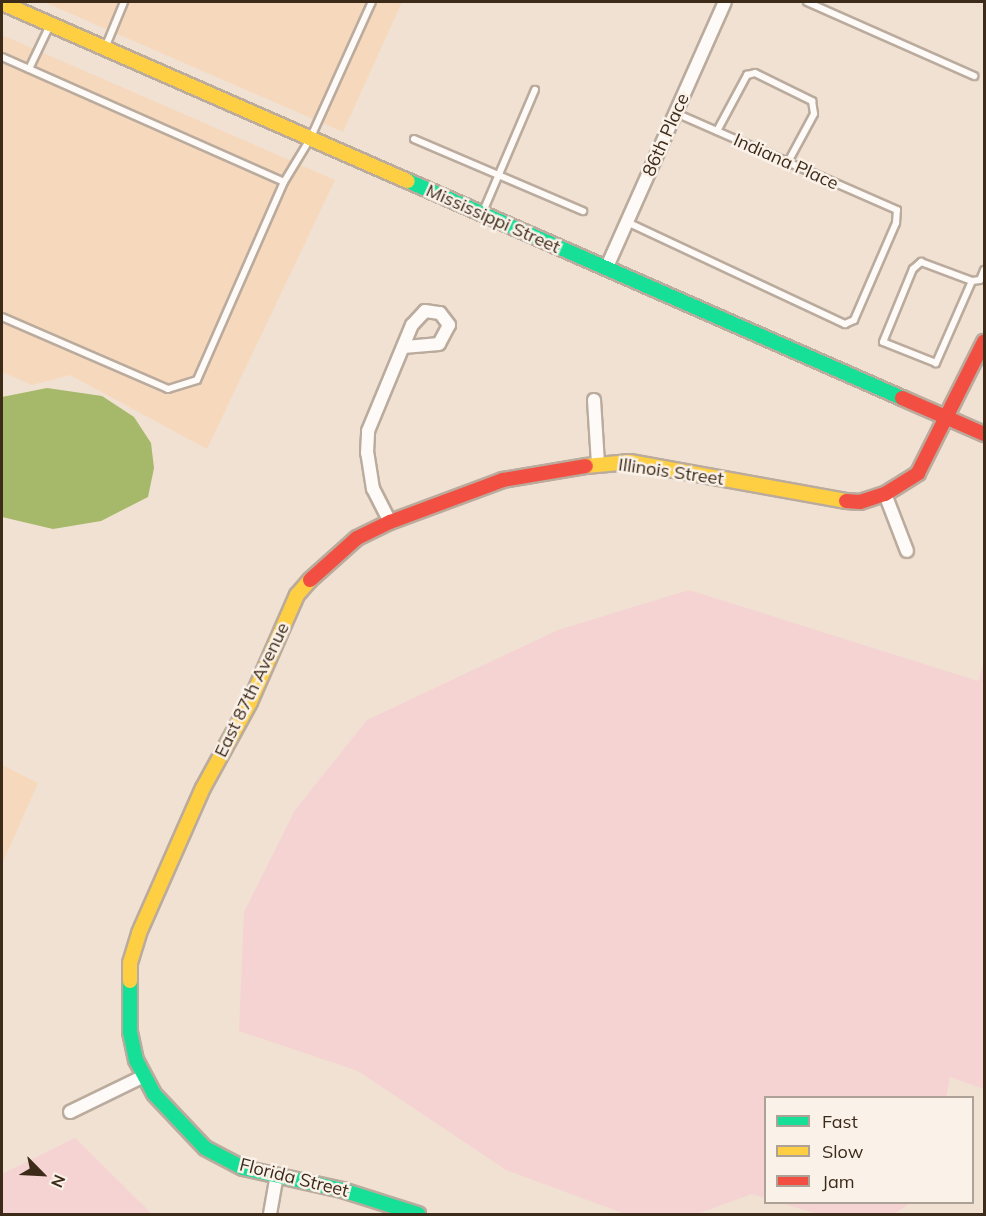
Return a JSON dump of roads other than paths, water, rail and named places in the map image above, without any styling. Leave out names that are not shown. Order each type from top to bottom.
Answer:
[{"type":"street","name":"86th Place","points":[[606,268],[723,2]]},
{"type":"street","name":"Mississippi Street","points":[[4,3],[104,49],[984,434]]},
{"type":"street","points":[[907,551],[885,495],[918,473],[949,418],[984,342]]},
{"type":"street","points":[[390,522],[373,489],[367,453],[368,431],[396,359],[405,347]]},
{"type":"street","points":[[594,400],[597,464]]},
{"type":"street","name":"Illinois Street","points":[[390,522],[503,480],[597,464],[630,462],[680,469],[832,501],[860,502],[885,495]]},
{"type":"street","name":"East 87th Avenue","points":[[157,893],[203,788],[250,702],[297,595],[327,561],[357,538],[390,522]]},
{"type":"street","name":"Florida Street","points":[[157,893],[130,963],[127,993],[130,1032],[144,1076],[176,1121],[205,1148],[243,1168],[342,1190],[418,1215]]},
{"type":"street","points":[[70,1112],[144,1076]]},
{"type":"street","points":[[270,1215],[277,1176]]},
{"type":"lane","points":[[104,49],[124,2]]},
{"type":"lane","points":[[2,317],[168,389],[197,380],[284,182],[310,139],[372,2]]},
{"type":"lane","points":[[807,2],[974,76]]},
{"type":"lane","points":[[29,69],[50,25]]},
{"type":"lane","points":[[2,57],[284,182]]},
{"type":"lane","points":[[717,131],[747,75],[755,73],[812,101],[813,114],[788,162]]},
{"type":"lane","points":[[482,214],[535,90]]},
{"type":"lane","name":"Indiana Place","points":[[627,222],[845,324],[854,320],[896,223],[897,210],[675,113]]},
{"type":"lane","points":[[414,139],[583,211]]},
{"type":"lane","points":[[972,281],[936,363],[883,342],[913,269],[921,262],[972,281],[982,281],[984,270]]}]
